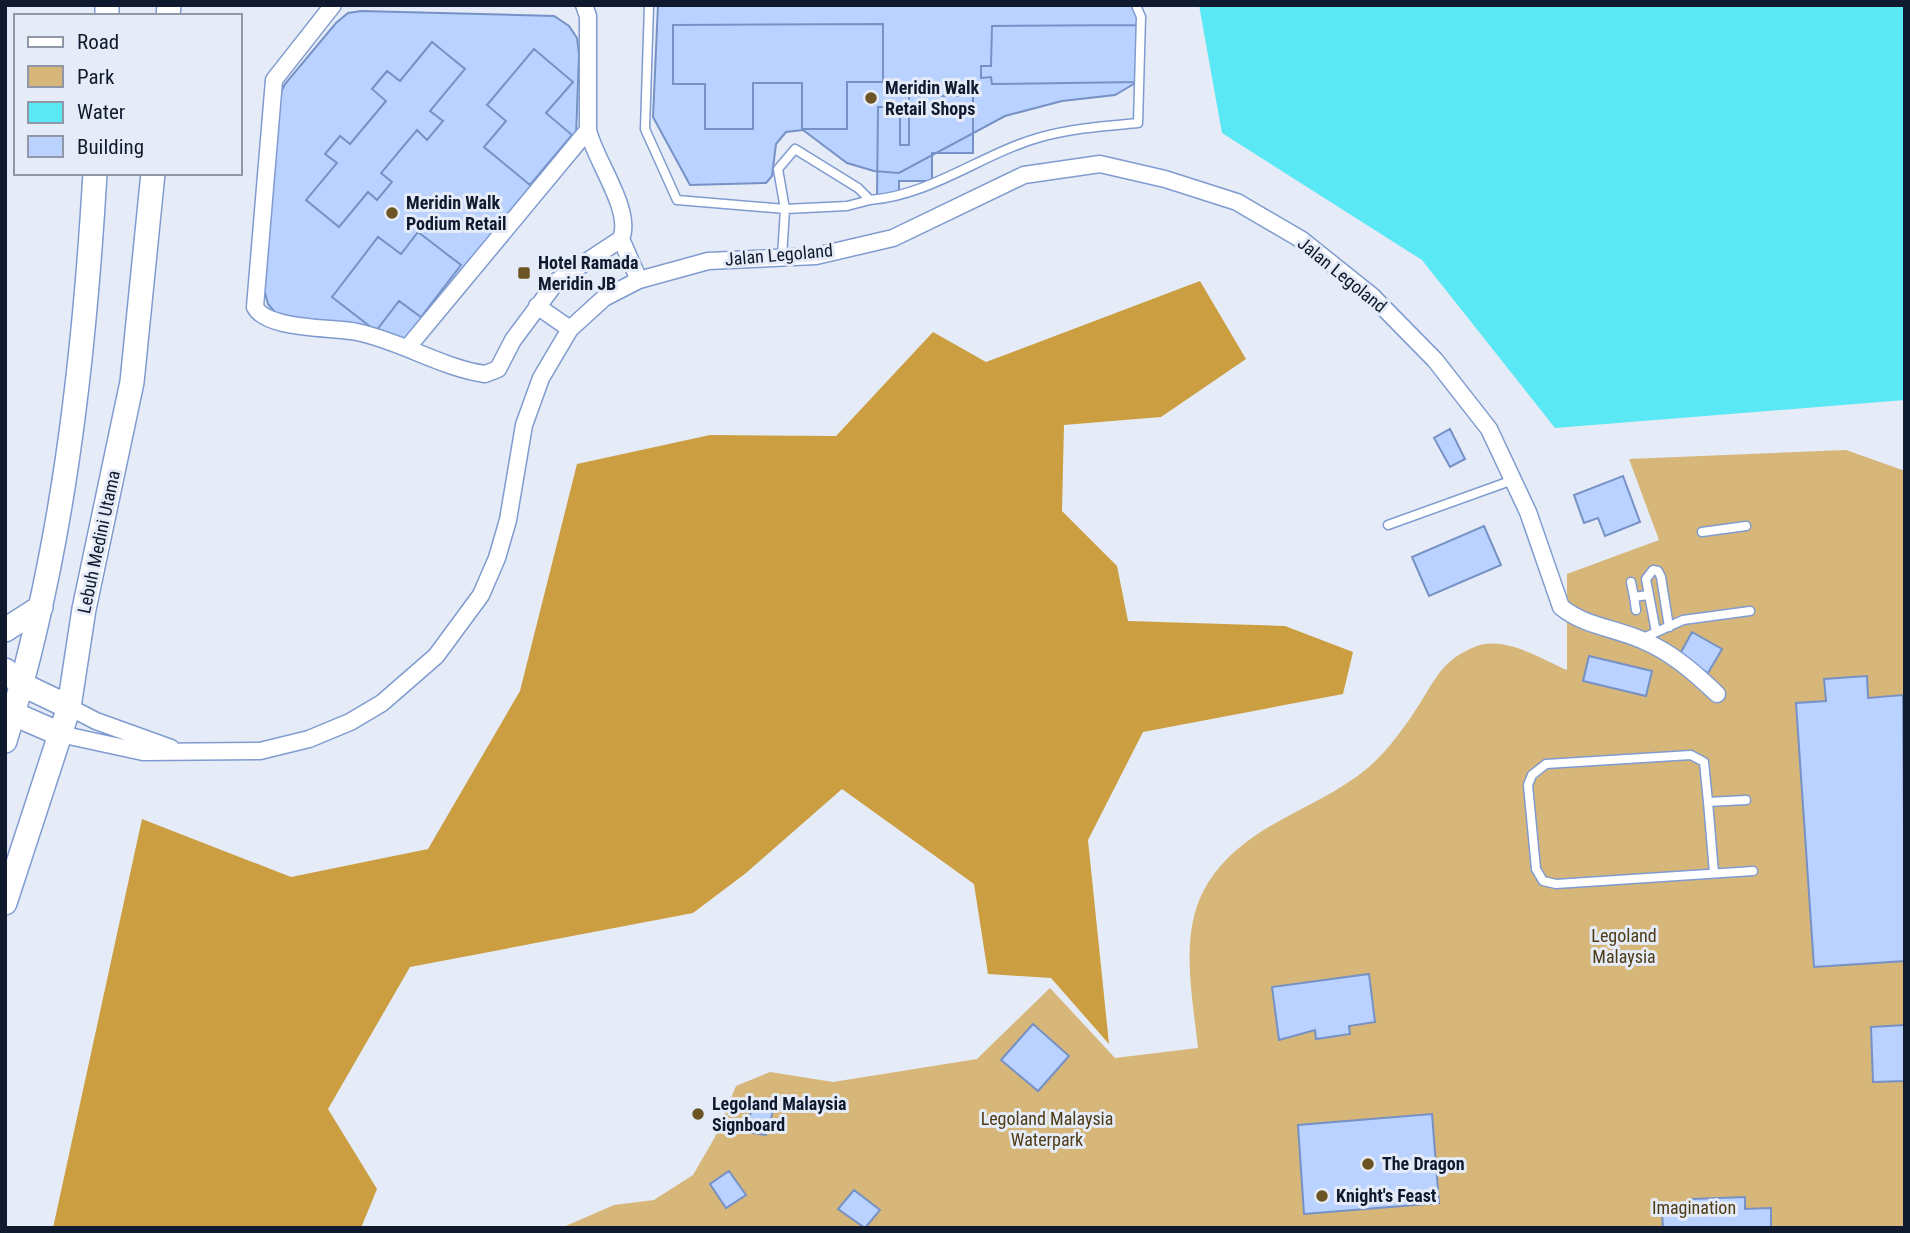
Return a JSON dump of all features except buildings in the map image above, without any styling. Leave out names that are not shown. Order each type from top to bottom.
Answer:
[{"type":"main road","points":[[5,741],[13,677],[40,607],[88,292],[95,175]]},
{"type":"main road","name":"Lebuh Medini Utama","points":[[5,903],[69,707],[84,609],[132,382],[153,175]]},
{"type":"main road","points":[[5,630],[40,607]]},
{"type":"main road","points":[[13,677],[69,707]]},
{"type":"main road","points":[[9,710],[60,734]]},
{"type":"street","points":[[333,5],[274,80],[255,307],[259,314],[272,321],[358,332],[479,373],[492,373],[501,364],[537,306],[557,281],[621,239]]},
{"type":"street","points":[[584,5],[588,16],[588,130],[592,146],[622,212],[625,222],[621,239],[639,280]]},
{"type":"street","points":[[408,348],[588,130]]},
{"type":"street","name":"Jalan Legoland","points":[[60,734],[143,752],[180,751],[208,754],[260,751],[309,739],[351,722],[382,704],[436,656],[481,595],[497,558],[508,520],[524,425],[541,378],[570,329],[604,298],[639,280],[708,261],[816,256],[894,238],[1024,174],[1100,164],[1165,179],[1237,202],[1302,240],[1372,296],[1435,360],[1489,429],[1528,512],[1553,591],[1561,607],[1574,618],[1648,636]]},
{"type":"street","points":[[537,306],[570,329]]},
{"type":"street","points":[[1648,636],[1693,670],[1717,694]]},
{"type":"street","name":"Jalan Legoland","points":[[69,707],[96,721],[180,751]]},
{"type":"lane","points":[[649,5],[645,129],[671,192],[683,202],[785,209],[847,206],[903,196],[1040,137],[1097,126],[1138,123],[1141,17],[1136,5]]},
{"type":"lane","points":[[782,257],[785,209],[778,169],[794,149],[858,188],[870,200]]},
{"type":"lane","points":[[1388,525],[1513,480]]},
{"type":"lane","points":[[1702,532],[1746,526]]},
{"type":"lane","points":[[1669,627],[1658,571],[1649,574],[1648,636],[1669,627],[1684,620],[1750,611]]},
{"type":"lane","points":[[1631,582],[1636,610]]},
{"type":"lane","points":[[1634,597],[1648,595]]},
{"type":"lane","points":[[1714,873],[1704,762],[1691,755],[1546,764],[1532,775],[1528,785],[1535,869],[1543,881],[1556,884],[1753,871]]},
{"type":"lane","points":[[1708,802],[1746,800]]},
{"type":"green space","name":"Legoland Malaysia","points":[[1846,450],[1905,471],[1905,1228],[561,1228],[614,1205],[654,1200],[693,1175],[715,1137],[736,1086],[770,1072],[833,1082],[977,1059],[1050,988],[1115,1058],[1198,1048],[1191,989],[1192,927],[1204,890],[1220,867],[1258,834],[1326,796],[1369,767],[1398,735],[1439,674],[1454,658],[1464,652],[1477,646],[1500,644],[1523,650],[1567,670],[1567,574],[1659,540],[1629,459]]},
{"type":"shaded area","points":[[1200,281],[1246,359],[1161,417],[1064,425],[1062,511],[1117,566],[1128,621],[1285,626],[1353,652],[1343,694],[1143,732],[1088,840],[1109,1044],[1051,978],[988,974],[974,884],[842,789],[746,873],[693,913],[410,967],[328,1109],[377,1189],[361,1228],[53,1228],[142,819],[291,877],[428,849],[520,691],[577,464],[710,435],[836,436],[933,332],[986,362]]},
{"type":"water","points":[[1199,5],[1905,5],[1905,400],[1555,428],[1422,260],[1222,133]]},
{"type":"place","name":"Meridin Walk Retail Shops","points":[[871,98]]},
{"type":"place","name":"Meridin Walk Podium Retail","points":[[392,213]]},
{"type":"place","name":"Hotel Ramada Meridin JB","points":[[524,273]]},
{"type":"place","name":"Legoland Malaysia Signboard","points":[[698,1114]]},
{"type":"place","name":"The Dragon","points":[[1368,1164]]},
{"type":"place","name":"Knight's Feast","points":[[1322,1196]]},
{"type":"park label","name":"Legoland Malaysia Waterpark","points":[[1047,1129]]},
{"type":"park label","name":"Imagination","points":[[1694,1208]]}]
